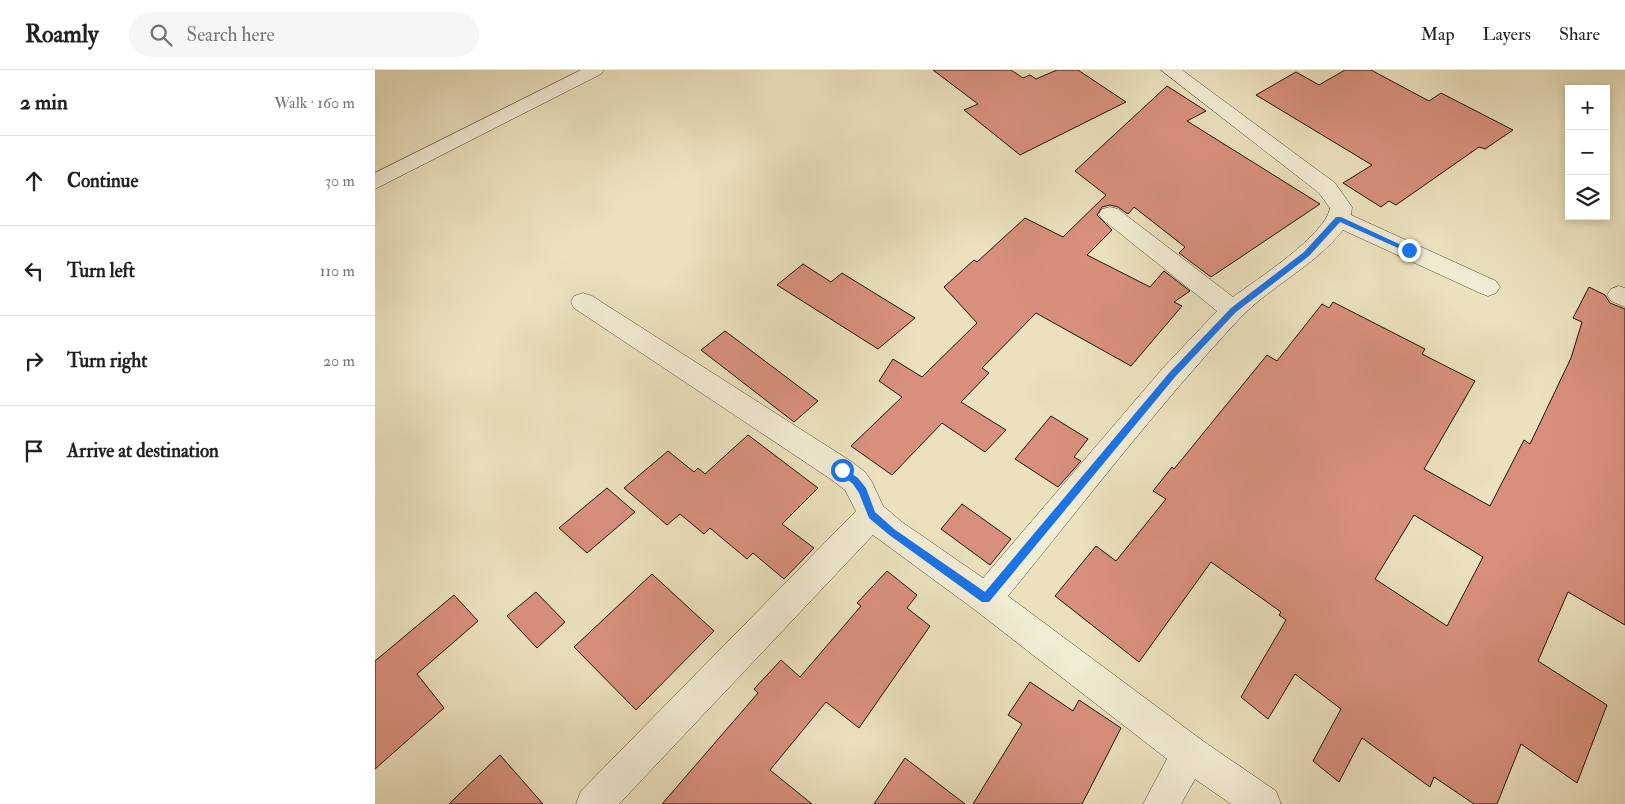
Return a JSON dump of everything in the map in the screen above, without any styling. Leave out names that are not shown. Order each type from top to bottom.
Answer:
[{"type":"street","points":[[375,182],[595,70]]},
{"type":"street","points":[[986,598],[1172,375],[1233,310],[1306,254],[1339,219],[1341,207],[1327,188],[1170,70]]},
{"type":"street","points":[[1110,214],[1233,310]]},
{"type":"street","points":[[1339,219],[1488,287]]},
{"type":"street","points":[[583,302],[842,470],[863,491],[872,515],[891,532],[986,598],[1190,754],[1263,804]]},
{"type":"street","points":[[594,804],[872,515]]},
{"type":"street","points":[[1161,804],[1190,754]]},
{"type":"building","points":[[933,70],[1011,70],[1023,78],[1030,75],[1036,79],[1057,70],[1078,70],[1126,102],[1020,155],[964,110],[978,104]]},
{"type":"building","points":[[1345,70],[1371,70],[1429,101],[1441,93],[1513,130],[1485,149],[1479,147],[1396,205],[1389,201],[1381,207],[1343,183],[1372,165],[1256,95],[1296,72],[1319,85]]},
{"type":"building","points":[[1167,86],[1206,111],[1187,121],[1320,204],[1211,277],[1179,253],[1185,247],[1134,207],[1128,214],[1118,207],[1110,205],[1102,207],[1097,215],[1112,230],[1087,255],[1150,287],[1164,271],[1190,291],[1174,302],[1182,306],[1131,366],[1036,313],[982,368],[989,373],[961,402],[1006,430],[985,452],[942,423],[892,475],[851,446],[902,397],[879,381],[893,359],[922,377],[977,323],[944,287],[974,260],[977,262],[1025,218],[1063,237],[1106,195],[1075,171]]},
{"type":"building","points":[[803,264],[831,282],[842,273],[915,318],[878,349],[777,285]]},
{"type":"building","points":[[1589,287],[1605,295],[1610,303],[1625,309],[1625,625],[1568,592],[1538,661],[1607,705],[1577,783],[1521,744],[1497,804],[1474,804],[1434,777],[1430,787],[1362,738],[1339,782],[1313,761],[1341,709],[1295,674],[1268,719],[1241,697],[1286,620],[1279,615],[1281,612],[1211,562],[1139,662],[1055,596],[1096,546],[1116,561],[1166,499],[1153,491],[1172,467],[1174,469],[1267,355],[1277,361],[1322,304],[1329,308],[1333,302],[1425,349],[1422,354],[1475,381],[1424,469],[1490,506],[1524,440],[1530,444],[1571,358],[1582,322],[1573,318]],"holes":[[[1414,515],[1483,557],[1447,626],[1375,579]]]},
{"type":"building","points":[[725,331],[818,401],[794,422],[701,350]]},
{"type":"building","points":[[1051,416],[1088,439],[1074,457],[1081,461],[1058,487],[1015,459]]},
{"type":"building","points":[[748,435],[818,488],[782,524],[814,548],[784,579],[753,553],[747,559],[710,528],[704,534],[680,514],[667,525],[624,488],[668,451],[694,472],[698,468],[705,474]]},
{"type":"building","points":[[607,488],[635,512],[587,553],[559,528]]},
{"type":"building","points":[[962,504],[1011,539],[990,565],[941,529]]},
{"type":"building","points":[[887,571],[917,595],[907,608],[930,626],[859,728],[826,702],[770,770],[812,804],[662,804],[758,693],[754,689],[781,660],[800,677],[861,606],[857,603]]},
{"type":"building","points":[[652,574],[714,631],[636,710],[574,647]]},
{"type":"building","points":[[536,592],[565,622],[537,648],[507,616]]},
{"type":"building","points":[[454,595],[478,621],[417,674],[444,708],[375,769],[375,661]]},
{"type":"building","points":[[1030,682],[1073,711],[1079,700],[1121,728],[1082,804],[973,804],[1022,724],[1008,715]]},
{"type":"building","points":[[500,755],[543,804],[449,804],[483,771]]},
{"type":"building","points":[[905,758],[965,804],[874,804]]},
{"type":"route","points":[[842,470],[863,491],[872,515],[891,532],[986,598],[1172,375],[1233,310],[1306,254],[1328,233],[1339,219],[1409,250]]}]
